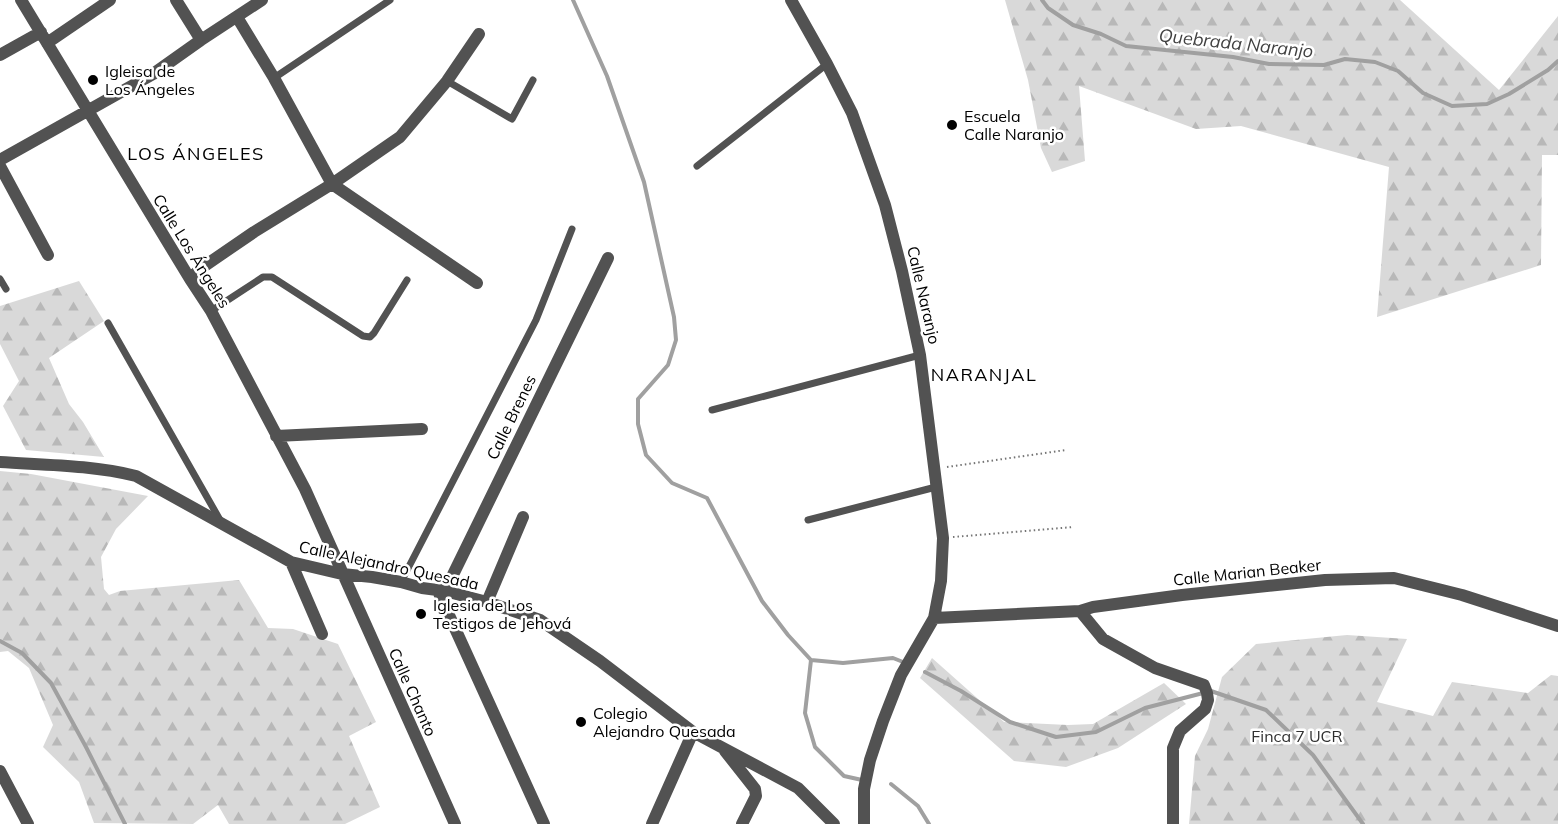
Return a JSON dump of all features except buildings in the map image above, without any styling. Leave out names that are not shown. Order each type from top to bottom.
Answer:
[{"type":"street","name":"Calle Los Ángeles","points":[[21,0],[211,311],[305,489],[342,574]]},
{"type":"street","points":[[0,55],[44,37],[110,0]]},
{"type":"street","points":[[176,0],[201,40]]},
{"type":"street","points":[[0,160],[153,74],[262,0]]},
{"type":"street","name":"Calle Naranjo","points":[[791,0],[852,113],[885,205],[902,271],[920,355],[943,538],[941,581],[934,618]]},
{"type":"street","points":[[237,16],[332,184],[477,283]]},
{"type":"street","points":[[190,279],[200,269],[254,232],[332,184],[400,137],[447,81],[478,34]]},
{"type":"street","points":[[0,166],[48,255]]},
{"type":"street","name":"Calle Brenes","points":[[441,591],[608,258]]},
{"type":"street","points":[[276,436],[422,429]]},
{"type":"street","name":"Calle Alejandro Quesada","points":[[0,462],[74,466],[136,476],[291,562],[342,574],[372,577],[441,591],[487,602],[540,620],[600,661],[693,732],[798,788],[834,824]]},
{"type":"street","points":[[487,602],[523,518]]},
{"type":"street","points":[[291,562],[322,634]]},
{"type":"street","name":"Calle Chanto","points":[[342,574],[455,824]]},
{"type":"street","name":"Calle Marian Beaker","points":[[934,618],[1080,611],[1093,607],[1255,587],[1325,580],[1394,578],[1462,595],[1558,626]]},
{"type":"street","points":[[441,591],[544,824]]},
{"type":"street","points":[[1080,611],[1103,639],[1155,668],[1204,685],[1208,700],[1205,709],[1180,732],[1173,748],[1173,824]]},
{"type":"street","points":[[864,824],[864,789],[870,760],[883,721],[902,675],[934,618]]},
{"type":"street","points":[[652,824],[693,732]]},
{"type":"street","points":[[722,747],[755,789],[756,796],[742,824]]},
{"type":"street","points":[[0,771],[28,824]]},
{"type":"lane","points":[[274,78],[390,0]]},
{"type":"lane","points":[[697,166],[827,64]]},
{"type":"lane","points":[[447,81],[512,120],[533,80]]},
{"type":"lane","points":[[401,582],[536,320],[572,229]]},
{"type":"lane","points":[[211,311],[263,277],[272,277],[363,336],[370,337],[406,280]]},
{"type":"lane","points":[[0,279],[6,289]]},
{"type":"lane","points":[[108,323],[222,525]]},
{"type":"lane","points":[[712,410],[920,355]]},
{"type":"lane","points":[[808,520],[936,487]]},
{"type":"path","points":[[934,469],[1066,450]]},
{"type":"path","points":[[943,538],[1073,528]]},
{"type":"green space","points":[[1005,0],[1400,0],[1499,90],[1558,16],[1558,155],[1542,155],[1541,265],[1377,317],[1389,167],[1241,126],[1196,129],[1079,86],[1085,161],[1052,172],[1041,148],[1028,80]]},
{"type":"green space","points":[[79,281],[104,321],[49,358],[69,404],[104,457],[26,450],[3,406],[19,381],[0,344],[0,306]]},
{"type":"green space","points":[[0,471],[31,474],[148,496],[116,529],[101,557],[104,589],[109,595],[120,591],[239,580],[268,628],[293,629],[338,644],[376,722],[349,736],[380,807],[345,824],[229,824],[218,805],[193,824],[94,823],[79,782],[43,747],[53,725],[29,668],[8,651],[0,652]]},
{"type":"green space","name":"Finca 7 UCR","points":[[1347,635],[1407,639],[1377,702],[1433,716],[1452,682],[1528,693],[1551,675],[1558,676],[1558,824],[1189,824],[1195,756],[1208,729],[1222,677],[1256,644]]},
{"type":"green space","points":[[932,658],[1004,722],[1093,724],[1164,683],[1186,704],[1118,748],[1066,767],[1014,761],[920,678]]},
{"type":"waterway","points":[[573,0],[607,76],[644,182],[674,317],[676,340],[668,365],[638,399],[638,424],[646,455],[672,483],[707,498],[762,601],[811,660],[843,663],[893,658],[903,662]]},
{"type":"waterway","name":"Quebrada Naranjo","points":[[1042,0],[1048,8],[1073,25],[1101,34],[1126,46],[1233,57],[1269,64],[1324,65],[1345,59],[1375,62],[1398,71],[1423,93],[1452,106],[1487,104],[1509,94],[1548,70],[1558,61]]},
{"type":"waterway","points":[[0,641],[22,653],[51,683],[125,824]]},
{"type":"waterway","points":[[811,660],[805,713],[815,747],[844,776],[862,780]]},
{"type":"waterway","points":[[925,672],[961,691],[1010,722],[1056,737],[1096,732],[1145,708],[1211,691],[1266,710],[1313,755],[1363,824]]},
{"type":"waterway","points":[[891,784],[918,806],[929,824]]},
{"type":"place","name":"Igleisa de Los Ángeles","points":[[93,80]]},
{"type":"place","name":"Escuela Calle Naranjo","points":[[952,125]]},
{"type":"place","name":"Iglesia de Los Testigos de Jehová","points":[[421,614]]},
{"type":"place","name":"Colegio Alejandro Quesada","points":[[581,722]]},
{"type":"district","name":"LOS ÁNGELES","points":[[196,153]]},
{"type":"district","name":"NARANJAL","points":[[984,374]]}]
